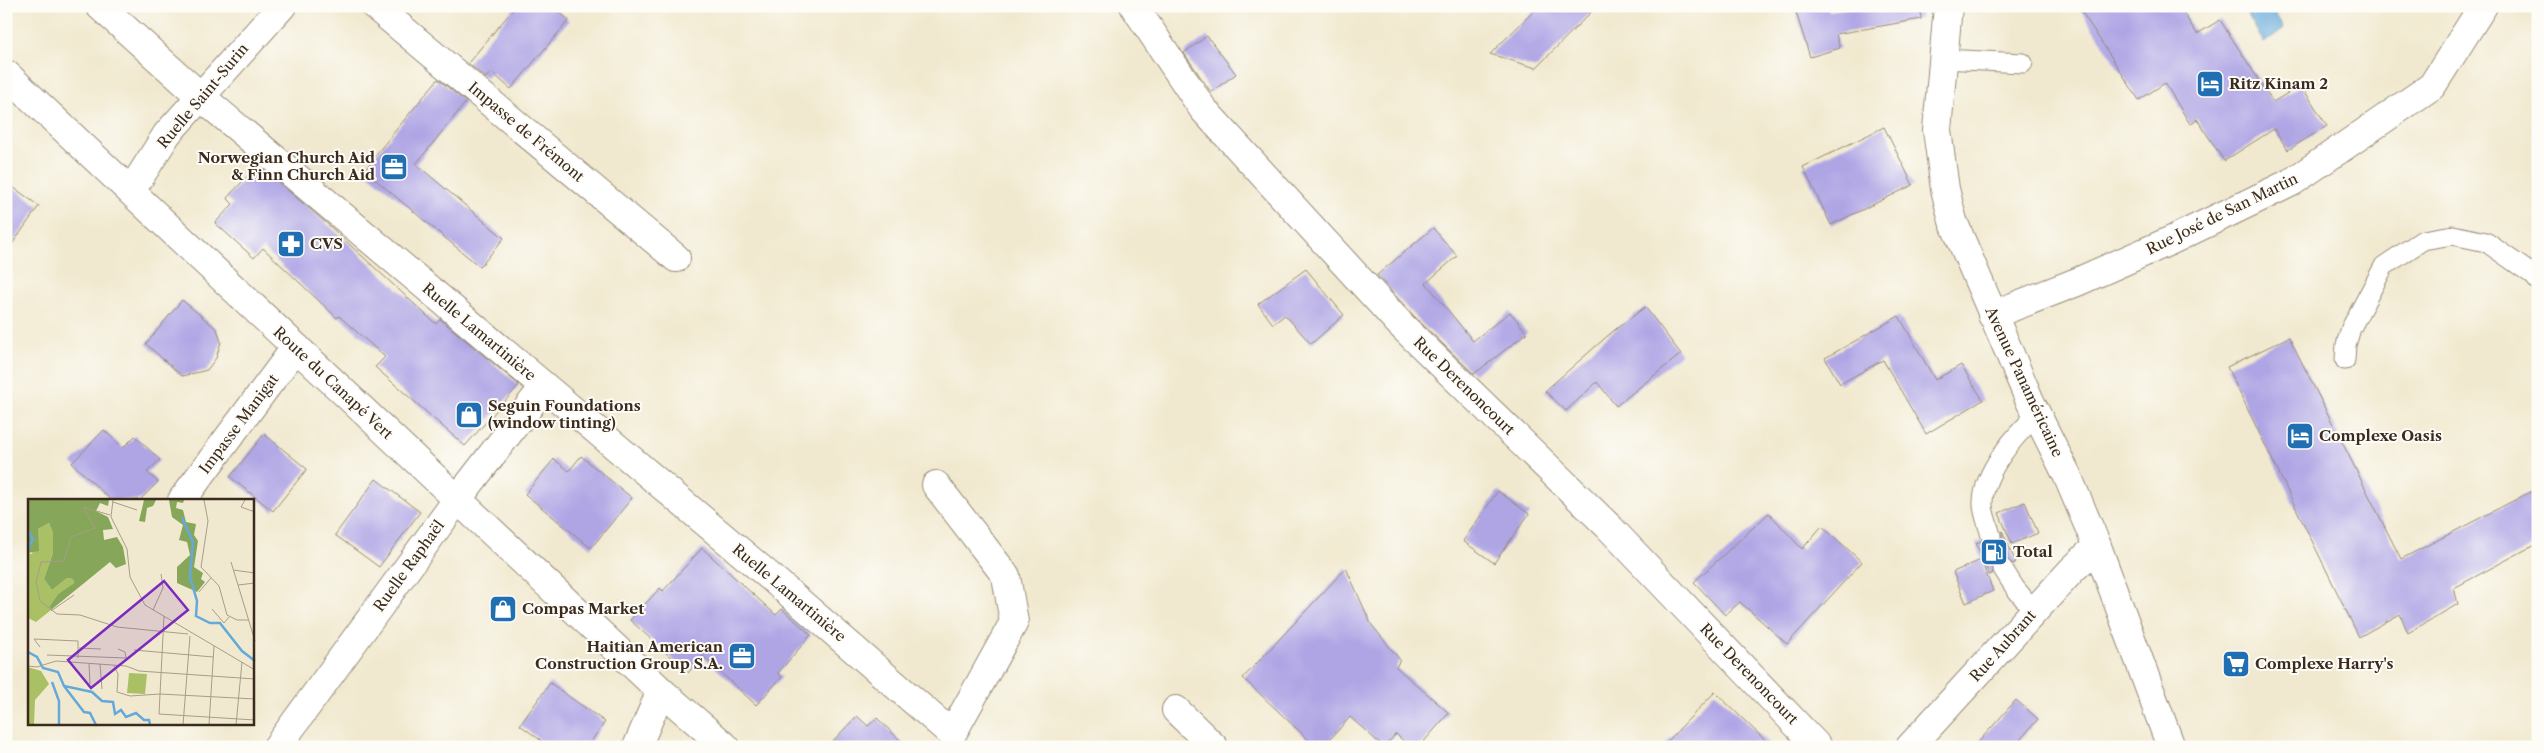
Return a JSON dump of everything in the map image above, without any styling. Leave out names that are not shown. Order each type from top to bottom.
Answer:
[{"type":"street","name":"Ruelle Lamartinière","points":[[100,6],[200,96],[952,734],[1014,622],[1006,576],[936,485]]},
{"type":"street","name":"Ruelle Saint-Surin","points":[[131,192],[167,134],[282,6]]},
{"type":"street","name":"Impasse de Frémont","points":[[375,6],[676,258]]},
{"type":"street","name":"Rue Derenoncourt","points":[[1134,6],[1203,109],[1394,318],[1608,526],[1818,747]]},
{"type":"street","name":"Avenue Panaméricaine","points":[[1948,6],[1937,130],[1945,189],[1953,221],[1992,315],[2037,415],[2067,475],[2096,546],[2171,747]]},
{"type":"street","name":"Rue José de San Martin","points":[[1992,315],[2078,282],[2172,240],[2292,182],[2432,86],[2483,6]]},
{"type":"street","name":"Route du Canapé Vert","points":[[6,74],[661,691],[726,747]]},
{"type":"street","name":"Impasse Manigat","points":[[183,499],[296,348]]},
{"type":"street","name":"Ruelle Raphaël","points":[[277,747],[457,500],[544,387]]},
{"type":"street","name":"Rue Aubrant","points":[[1910,747],[2096,546]]},
{"type":"street","points":[[636,747],[661,691]]},
{"type":"street","points":[[1176,710],[1214,747]]},
{"type":"lane","points":[[1942,59],[2023,63]]},
{"type":"lane","points":[[2345,360],[2346,345],[2352,328],[2384,266],[2423,240],[2453,235],[2486,242],[2533,275],[2538,281]]},
{"type":"lane","points":[[1991,536],[1982,503],[1990,478],[2005,449],[2037,415]]},
{"type":"lane","points":[[2003,569],[2015,588],[2034,611]]},
{"type":"water","points":[[2243,6],[2280,6],[2275,14],[2284,28],[2264,43]]},
{"type":"building","points":[[516,6],[551,6],[569,20],[511,89],[491,72],[486,78],[468,63]]},
{"type":"building","points":[[1539,6],[1597,6],[1536,68],[1490,54]]},
{"type":"building","points":[[1794,6],[1827,6],[1829,11],[1860,6],[1920,6],[1921,19],[1836,34],[1840,48],[1810,57]]},
{"type":"building","name":"Ritz Kinam 2","points":[[2078,6],[2179,6],[2197,34],[2220,20],[2273,102],[2301,85],[2327,126],[2288,150],[2274,129],[2224,161],[2197,119],[2190,124],[2165,83],[2139,100]]},
{"type":"building","points":[[1207,36],[1236,74],[1211,92],[1184,53]]},
{"type":"building","name":"Norwegian Church Aid & Finn Church Aid","points":[[438,79],[466,102],[416,164],[504,238],[480,267],[365,171],[373,158]]},
{"type":"building","points":[[1884,127],[1913,185],[1831,225],[1803,167]]},
{"type":"building","points":[[258,165],[324,221],[436,324],[440,319],[519,385],[465,446],[375,367],[385,357],[339,316],[337,318],[263,248],[254,258],[215,223],[233,204],[227,198]]},
{"type":"building","points":[[6,182],[39,206],[6,253]]},
{"type":"building","points":[[1433,228],[1457,256],[1426,283],[1473,341],[1510,312],[1527,333],[1474,374],[1414,316],[1377,275]]},
{"type":"building","points":[[1306,269],[1344,315],[1311,344],[1285,315],[1273,324],[1258,304]]},
{"type":"building","points":[[182,300],[217,329],[221,342],[216,358],[207,370],[182,376],[146,344]]},
{"type":"building","points":[[1645,307],[1681,354],[1616,406],[1597,382],[1566,411],[1545,391],[1612,332]]},
{"type":"building","points":[[1899,316],[1935,380],[1961,365],[1983,400],[1926,434],[1883,360],[1840,384],[1825,358]]},
{"type":"building","name":"Complexe Oasis","points":[[2289,337],[2401,559],[2538,488],[2538,543],[2454,588],[2458,604],[2408,633],[2400,614],[2359,637],[2227,367]]},
{"type":"building","points":[[104,430],[123,448],[135,436],[160,460],[147,472],[158,482],[141,499],[110,499],[72,463]]},
{"type":"building","points":[[264,434],[307,469],[273,511],[230,477]]},
{"type":"building","points":[[581,456],[632,498],[591,548],[525,494],[554,459],[569,471]]},
{"type":"building","points":[[376,479],[420,512],[379,567],[335,535]]},
{"type":"building","points":[[1498,491],[1529,514],[1494,563],[1463,541]]},
{"type":"building","points":[[2025,502],[2038,533],[2012,544],[1999,513]]},
{"type":"building","points":[[1769,513],[1802,549],[1822,526],[1862,562],[1787,644],[1740,602],[1725,615],[1694,582]]},
{"type":"building","points":[[2002,531],[2016,563],[2013,564],[2003,558],[1997,559],[1993,564],[1993,573],[1989,575],[1976,543],[1981,541],[1987,547],[1994,547],[2002,540]]},
{"type":"building","points":[[702,548],[776,615],[782,609],[811,635],[778,673],[782,677],[756,705],[703,656],[688,673],[630,620],[660,588],[663,591]]},
{"type":"building","points":[[1981,560],[1993,591],[1966,603],[1953,572]]},
{"type":"building","points":[[1346,568],[1371,624],[1400,660],[1396,667],[1449,713],[1419,747],[1410,747],[1396,734],[1384,747],[1350,717],[1323,747],[1316,747],[1243,678]]},
{"type":"building","points":[[550,683],[605,722],[587,747],[550,747],[520,725]]},
{"type":"building","points":[[1715,692],[1772,747],[1662,747]]},
{"type":"building","points":[[2016,700],[2038,719],[2014,747],[1974,747]]},
{"type":"building","points":[[857,716],[868,726],[877,718],[907,747],[827,747]]},
{"type":"place","name":"Ritz Kinam 2","points":[[2210,84]]},
{"type":"place","name":"Norwegian Church Aid & Finn Church Aid","points":[[394,167]]},
{"type":"place","name":"CVS","points":[[291,244]]},
{"type":"place","name":"Seguin Foundations (window tinting)","points":[[469,415]]},
{"type":"place","name":"Complexe Oasis","points":[[2300,436]]},
{"type":"place","name":"Total","points":[[1994,552]]},
{"type":"place","name":"Compas Market","points":[[503,609]]},
{"type":"place","name":"Haitian American Construction Group S.A.","points":[[742,656]]},
{"type":"place","name":"Complexe Harry's","points":[[2236,664]]}]
